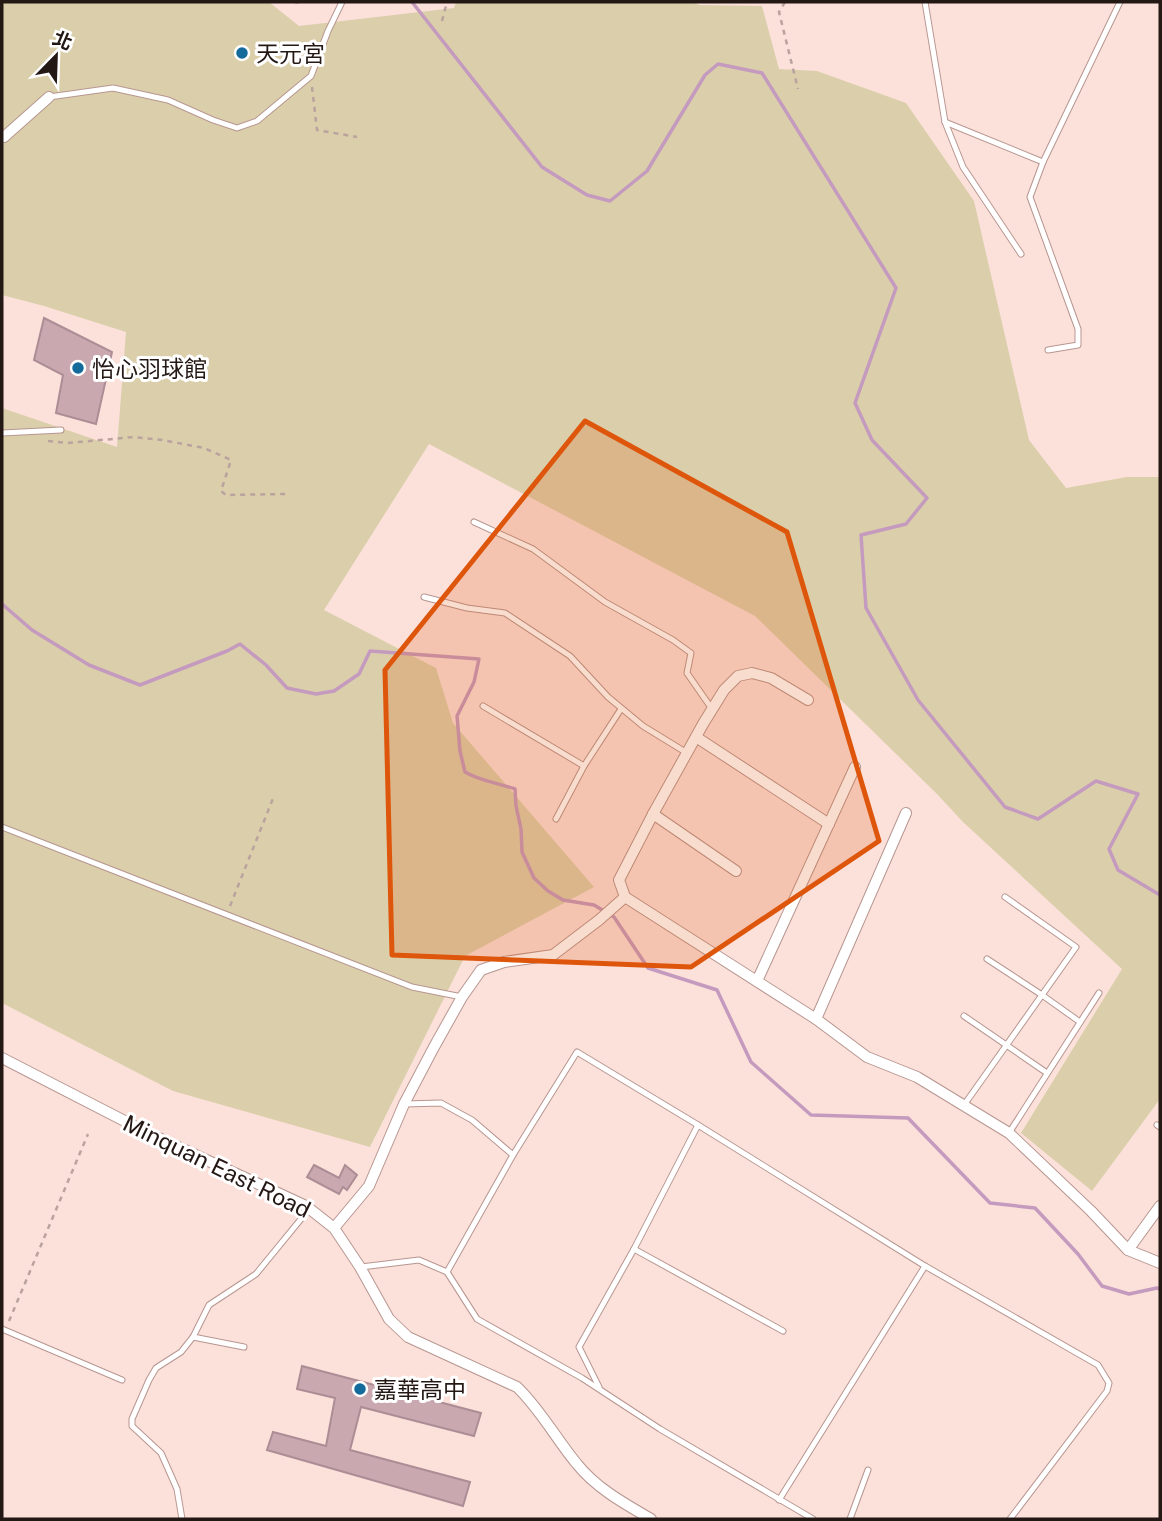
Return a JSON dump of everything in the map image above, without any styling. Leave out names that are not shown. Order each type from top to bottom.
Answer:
[{"type":"street","points":[[2,136],[49,97]]},
{"type":"street","points":[[808,700],[771,678],[752,673],[738,676],[724,690],[653,814],[619,880],[625,897],[816,1019],[867,1057],[917,1077],[1009,1133],[1128,1250],[1160,1264]]},
{"type":"street","points":[[696,737],[830,824]]},
{"type":"street","points":[[757,981],[855,767]]},
{"type":"street","points":[[816,1019],[906,813]]},
{"type":"street","points":[[653,814],[736,870]]},
{"type":"street","points":[[334,1228],[369,1186],[404,1104],[462,998],[481,971],[504,962],[553,955],[625,897]]},
{"type":"street","name":"Minquan East Road","points":[[2,1058],[148,1133],[310,1208],[334,1228],[390,1319],[408,1337],[517,1387],[531,1400],[577,1465],[593,1482],[651,1519]]},
{"type":"street","points":[[1128,1250],[1160,1206]]},
{"type":"lane","points":[[925,2],[946,122],[963,167],[1021,254]]},
{"type":"lane","points":[[1048,350],[1078,345],[1078,329],[1030,197],[1043,162],[1120,2]]},
{"type":"lane","points":[[49,97],[113,88],[168,100],[237,128],[257,121],[311,76],[341,4]]},
{"type":"lane","points":[[946,122],[1043,162]]},
{"type":"lane","points":[[2,433],[61,430]]},
{"type":"lane","points":[[474,522],[533,549],[605,602],[691,653],[687,673],[712,709]]},
{"type":"lane","points":[[424,597],[467,608],[505,613],[570,656],[621,709],[687,753]]},
{"type":"lane","points":[[483,706],[584,766]]},
{"type":"lane","points":[[556,819],[584,766],[621,709]]},
{"type":"lane","points":[[2,827],[412,987],[462,998]]},
{"type":"lane","points":[[964,1105],[1076,947],[1005,897]]},
{"type":"lane","points":[[987,959],[1080,1022]]},
{"type":"lane","points":[[1009,1133],[1099,993]]},
{"type":"lane","points":[[964,1016],[1047,1073]]},
{"type":"lane","points":[[447,1272],[513,1155],[577,1052],[926,1266],[1098,1365],[1109,1383],[1107,1391],[1010,1519]]},
{"type":"lane","points":[[404,1104],[441,1103],[472,1119],[513,1155]]},
{"type":"lane","points":[[600,1390],[579,1347],[634,1249],[698,1125]]},
{"type":"lane","points":[[182,1519],[177,1489],[161,1453],[132,1426],[132,1419],[156,1368],[181,1352],[193,1336],[209,1305],[256,1274],[310,1208]]},
{"type":"lane","points":[[634,1249],[783,1331]]},
{"type":"lane","points":[[360,1268],[419,1261],[447,1272],[477,1319],[813,1519]]},
{"type":"lane","points":[[779,1500],[926,1266]]},
{"type":"lane","points":[[3,1330],[122,1380]]},
{"type":"lane","points":[[193,1336],[244,1347]]},
{"type":"lane","points":[[850,1519],[868,1470]]},
{"type":"path","points":[[442,21],[447,2]]},
{"type":"path","points":[[785,2],[779,12],[798,89]]},
{"type":"path","points":[[311,76],[317,130],[358,137]]},
{"type":"path","points":[[42,440],[68,443],[134,437],[204,448],[231,460],[221,491],[226,495],[286,494]]},
{"type":"path","points":[[226,914],[274,796]]},
{"type":"path","points":[[3,1330],[88,1134]]},
{"type":"highlighted area","points":[[585,421],[787,532],[879,841],[691,967],[392,955],[385,670]]},
{"type":"shaded area","points":[[2,2],[269,2],[299,26],[454,8],[456,2],[694,2],[699,5],[762,6],[779,69],[817,71],[906,103],[974,201],[1029,440],[1066,488],[1127,477],[1160,477],[1160,1099],[1092,1191],[1021,1133],[1122,969],[963,822],[755,616],[429,444],[324,610],[436,668],[453,723],[594,887],[465,956],[370,1147],[173,1091],[2,1003],[2,408],[117,447],[126,332],[2,295]]},
{"type":"building","name":"怡心羽球館","points":[[44,318],[112,352],[96,424],[56,413],[63,375],[34,360]]},
{"type":"building","points":[[314,1165],[339,1178],[345,1165],[357,1175],[347,1190],[343,1187],[339,1194],[307,1177]]},
{"type":"building","points":[[302,1366],[481,1413],[474,1436],[361,1407],[350,1450],[470,1482],[463,1506],[267,1450],[273,1432],[326,1446],[335,1398],[297,1389]]},
{"type":"waterway","points":[[412,2],[542,167],[587,195],[610,201],[647,171],[705,75],[718,64],[762,73],[896,288],[855,403],[872,440],[927,498],[906,524],[861,535],[866,608],[918,700],[1005,807],[1038,819],[1096,781],[1138,794],[1109,849],[1118,870],[1160,895]]},
{"type":"waterway","points":[[2,604],[32,630],[89,665],[140,685],[240,644],[266,665],[287,688],[316,694],[334,691],[359,674],[370,651],[479,659],[474,682],[457,716],[465,772],[515,789],[522,852],[534,878],[548,891],[563,900],[594,905],[614,917],[648,968],[717,990],[751,1062],[811,1115],[908,1118],[990,1203],[1035,1208],[1078,1254],[1102,1286],[1129,1294],[1160,1289]]},
{"type":"place","name":"天元宮","points":[[242,53]]},
{"type":"place","name":"怡心羽球館","points":[[78,368]]},
{"type":"place","name":"嘉華高中","points":[[360,1389]]}]
